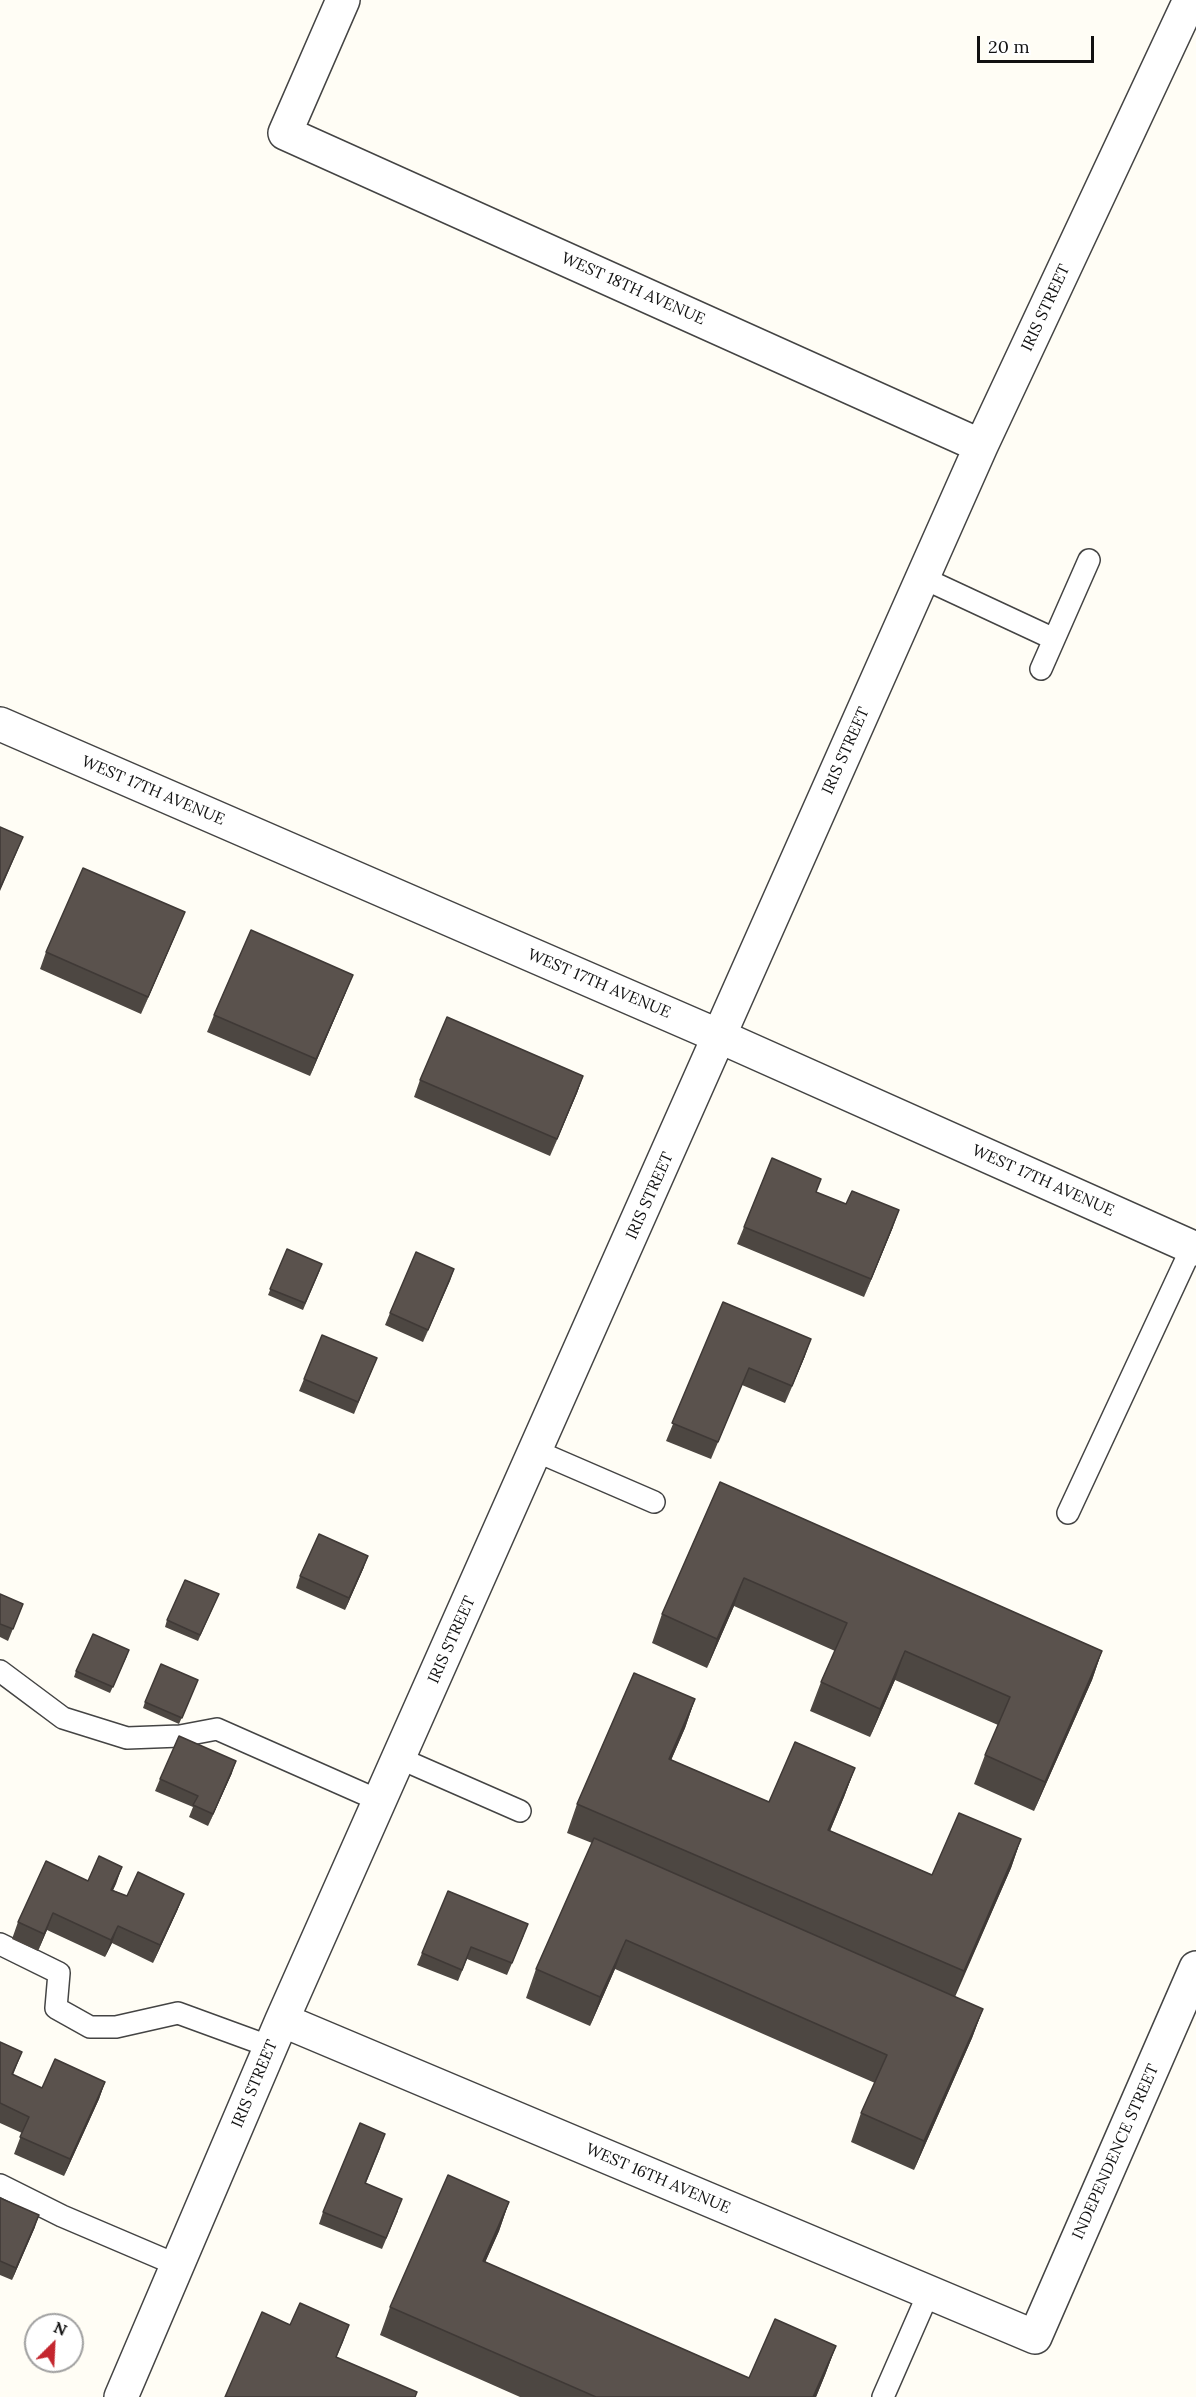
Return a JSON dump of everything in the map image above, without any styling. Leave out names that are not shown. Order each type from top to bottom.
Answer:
[{"type":"street","name":"WEST 18TH AVENUE","points":[[343,0],[285,133],[981,446]]},
{"type":"street","name":"IRIS STREET","points":[[121,2397],[276,2033],[721,1037],[981,446],[1190,0]]},
{"type":"street","name":"WEST 17TH AVENUE","points":[[0,724],[721,1037],[1194,1248]]},
{"type":"street","name":"INDEPENDENCE STREET","points":[[1035,2337],[1196,1968]]},
{"type":"street","name":"WEST 16TH AVENUE","points":[[276,2033],[929,2292],[1035,2337]]},
{"type":"lane","points":[[1041,669],[1089,560]]},
{"type":"lane","points":[[923,578],[1054,639]]},
{"type":"lane","points":[[1068,1513],[1194,1248]]},
{"type":"lane","points":[[536,1451],[654,1502]]},
{"type":"lane","points":[[0,1671],[63,1718],[127,1738],[180,1736],[217,1729],[380,1801]]},
{"type":"lane","points":[[399,1758],[520,1810]]},
{"type":"lane","points":[[0,1944],[59,1973],[56,2008],[90,2026],[116,2027],[178,2013],[276,2033]]},
{"type":"lane","points":[[0,2185],[62,2217],[177,2265]]},
{"type":"lane","points":[[883,2397],[929,2292]]},
{"type":"building","points":[[0,827],[23,837],[0,888]]},
{"type":"building","points":[[83,868],[185,912],[148,997],[46,952]]},
{"type":"building","points":[[251,930],[353,975],[316,1059],[214,1015]]},
{"type":"building","points":[[447,1017],[583,1076],[557,1139],[420,1080]]},
{"type":"building","points":[[772,1158],[821,1179],[816,1192],[846,1204],[852,1191],[899,1210],[871,1279],[744,1227]]},
{"type":"building","points":[[287,1249],[322,1264],[305,1303],[270,1289]]},
{"type":"building","points":[[416,1252],[454,1269],[428,1330],[390,1313]]},
{"type":"building","points":[[723,1302],[811,1339],[792,1386],[749,1368],[718,1442],[672,1423]]},
{"type":"building","points":[[322,1335],[377,1358],[358,1402],[304,1379]]},
{"type":"building","points":[[720,1482],[1102,1651],[1045,1782],[985,1755],[1010,1697],[905,1651],[880,1709],[821,1682],[847,1623],[744,1578],[717,1639],[662,1614]]},
{"type":"building","points":[[319,1534],[368,1556],[349,1598],[300,1576]]},
{"type":"building","points":[[185,1580],[219,1594],[200,1635],[167,1620]]},
{"type":"building","points":[[0,1594],[23,1604],[13,1629],[0,1624]]},
{"type":"building","points":[[93,1634],[129,1650],[113,1687],[76,1671]]},
{"type":"building","points":[[161,1664],[198,1680],[182,1718],[145,1702]]},
{"type":"building","points":[[634,1673],[695,1699],[669,1759],[769,1802],[795,1742],[855,1768],[828,1830],[932,1875],[959,1813],[1021,1839],[964,1971],[577,1804]]},
{"type":"building","points":[[179,1736],[236,1761],[213,1814],[193,1805],[198,1796],[160,1779]]},
{"type":"building","points":[[594,1838],[983,2009],[924,2141],[861,2113],[887,2055],[626,1940],[600,1997],[536,1969]]},
{"type":"building","points":[[99,1856],[122,1867],[111,1890],[127,1896],[138,1872],[184,1894],[160,1945],[118,1926],[111,1940],[53,1913],[44,1934],[18,1922],[46,1861],[88,1881]]},
{"type":"building","points":[[448,1891],[528,1924],[512,1963],[471,1947],[462,1970],[422,1953]]},
{"type":"building","points":[[0,2042],[22,2052],[12,2074],[42,2088],[55,2059],[105,2082],[70,2159],[20,2137],[29,2117],[0,2103]]},
{"type":"building","points":[[360,2123],[385,2134],[365,2183],[402,2199],[386,2238],[323,2212]]},
{"type":"building","points":[[448,2175],[509,2202],[483,2261],[749,2378],[775,2319],[836,2346],[813,2397],[596,2397],[390,2307]]},
{"type":"building","points":[[0,2198],[39,2215],[16,2268],[0,2261]]},
{"type":"building","points":[[300,2303],[349,2325],[336,2357],[417,2392],[415,2397],[225,2397],[262,2312],[290,2325]]}]
